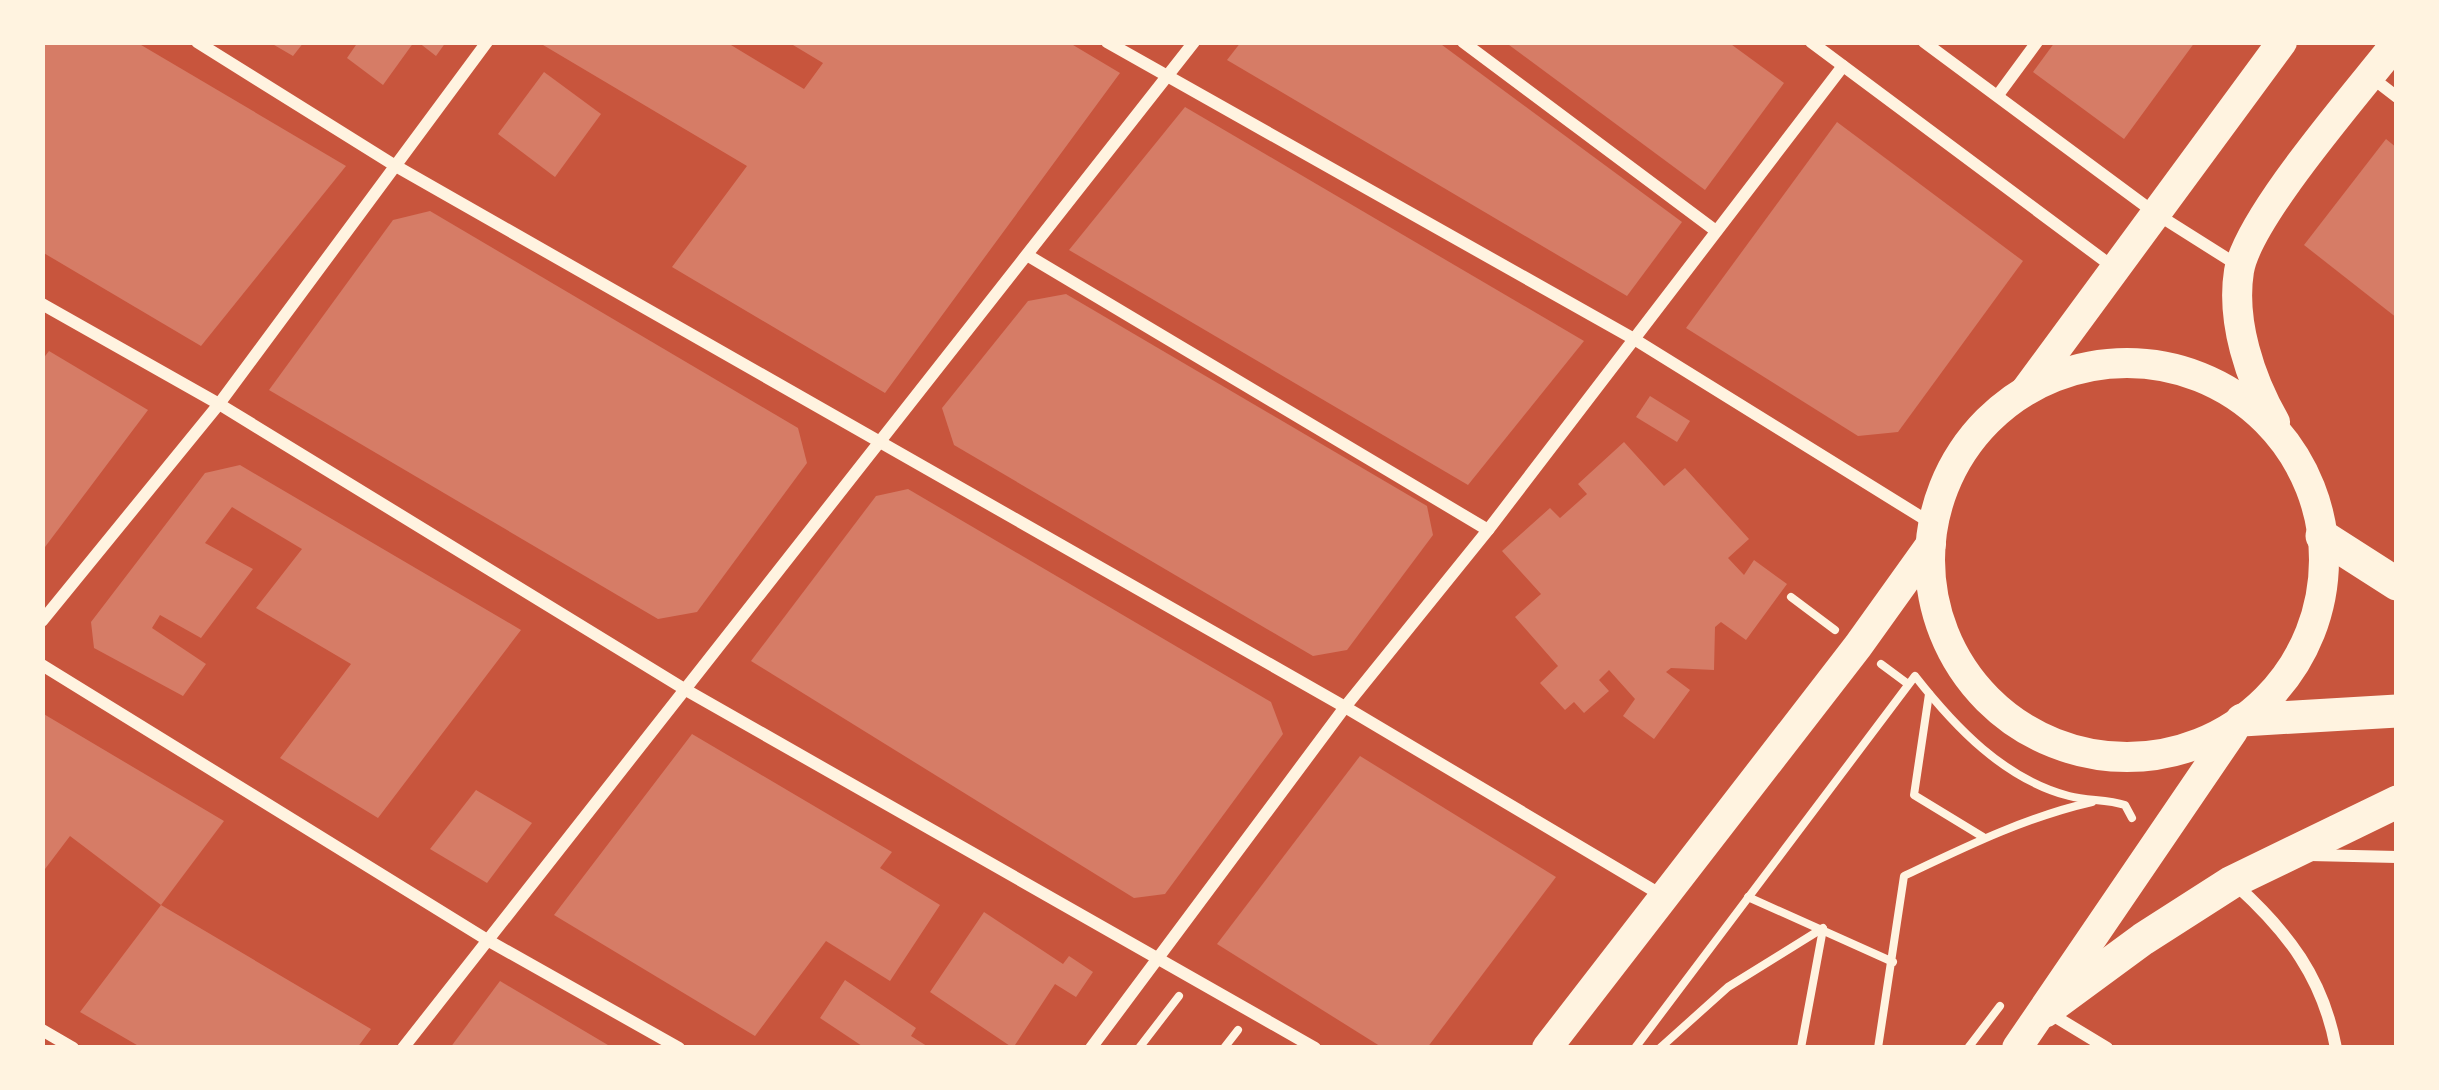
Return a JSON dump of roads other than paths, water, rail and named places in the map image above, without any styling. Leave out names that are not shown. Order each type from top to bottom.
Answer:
[{"type":"highway","points":[[2322,536],[2397,584]]},
{"type":"highway","points":[[2240,722],[2397,711]]},
{"type":"highway","points":[[2045,1010],[2233,882],[2397,802]]},
{"type":"main road","points":[[2024,393],[2282,42]]},
{"type":"main road","points":[[2017,1048],[2240,722],[2276,689],[2303,650],[2319,606],[2322,536],[2308,484],[2264,403],[2248,357],[2236,304],[2240,266],[2263,220],[2397,42]]},
{"type":"main road","points":[[2240,722],[2197,745],[2138,757],[2078,751],[2036,734],[1987,698],[1952,648],[1936,605],[1933,535],[1943,490],[1958,459],[1987,422],[2051,378],[2096,365],[2128,363],[2174,369],[2218,386],[2268,423],[2297,461]]},
{"type":"main road","points":[[1546,1048],[1858,646],[1933,535]]},
{"type":"street","points":[[197,42],[394,165],[1345,707],[1664,896]]},
{"type":"street","points":[[42,621],[219,404],[487,42]]},
{"type":"street","points":[[1107,42],[1634,338],[1933,535]]},
{"type":"street","points":[[403,1048],[1194,42]]},
{"type":"street","points":[[1463,42],[1716,231]]},
{"type":"street","points":[[1811,42],[2114,267]]},
{"type":"street","points":[[1924,42],[2155,213],[2240,266]]},
{"type":"street","points":[[1998,95],[2037,42]]},
{"type":"street","points":[[1091,1048],[1345,707],[1488,530],[1843,66]]},
{"type":"street","points":[[2371,76],[2397,97]]},
{"type":"street","points":[[1027,255],[1488,530]]},
{"type":"street","points":[[42,304],[219,404],[686,690],[1315,1048]]},
{"type":"street","points":[[42,665],[489,941],[673,1046]]},
{"type":"street","points":[[2284,854],[2397,857]]},
{"type":"street","points":[[2233,882],[2276,921],[2299,951],[2319,985],[2336,1048]]},
{"type":"street","points":[[2045,1010],[2108,1048]]},
{"type":"street","points":[[42,1030],[73,1048]]}]
